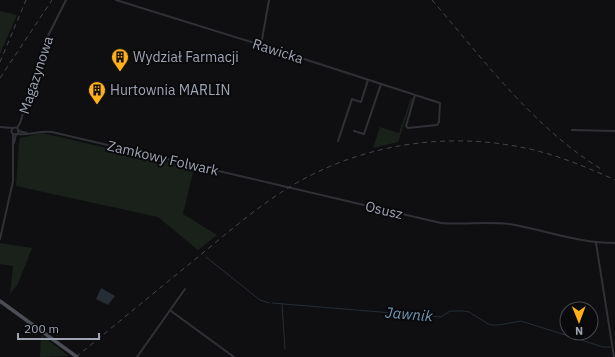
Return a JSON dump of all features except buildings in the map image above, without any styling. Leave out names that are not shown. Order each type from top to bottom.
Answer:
[{"type":"main road","points":[[0,301],[77,357]]},
{"type":"street","name":"Magazynowa","points":[[16,128],[20,123],[46,40],[66,0]]},
{"type":"street","name":"Rawicka","points":[[116,0],[261,45],[440,103],[439,122],[437,125],[408,128],[406,126],[415,95]]},
{"type":"street","points":[[261,45],[269,0]]},
{"type":"street","points":[[338,141],[352,99],[361,102],[368,80]]},
{"type":"street","points":[[354,131],[364,134],[381,84]]},
{"type":"street","points":[[0,127],[12,130],[16,133]]},
{"type":"street","points":[[0,238],[12,188],[16,128],[12,130]]},
{"type":"street","points":[[572,130],[615,131]]},
{"type":"street","name":"Zamkowy Folwark","points":[[16,133],[28,134],[42,131],[52,132],[298,190]]},
{"type":"street","name":"Osusz","points":[[298,190],[442,223],[511,225],[596,243],[615,242]]},
{"type":"street","points":[[596,243],[614,357]]},
{"type":"street","points":[[137,357],[171,311],[185,288]]},
{"type":"street","points":[[171,311],[234,357]]},
{"type":"shaded area","points":[[0,11],[17,15],[0,54]]},
{"type":"shaded area","points":[[411,98],[413,98],[398,142],[373,148],[380,127],[399,133]]},
{"type":"shaded area","points":[[42,133],[194,168],[183,214],[217,235],[198,250],[158,217],[16,186],[20,138]]},
{"type":"shaded area","points":[[0,243],[32,248],[18,284],[10,294],[13,266],[0,264]]},
{"type":"shaded area","points":[[101,288],[115,296],[108,305],[96,299]]},
{"type":"shaded area","points":[[41,335],[69,356],[40,357]]},
{"type":"waterway","name":"Jawnik","points":[[206,257],[260,300],[269,303]]},
{"type":"waterway","name":"Jawnik","points":[[272,303],[441,317],[450,311],[464,311],[469,312],[490,325],[521,321],[603,347],[610,347]]},
{"type":"waterway","points":[[282,304],[285,349]]},
{"type":"railway","points":[[0,62],[26,0]]},
{"type":"railway","points":[[0,78],[52,0]]},
{"type":"railway","points":[[432,0],[490,69],[531,113],[576,152],[601,169]]},
{"type":"railway","points":[[76,357],[263,205],[288,188],[316,173],[346,160],[376,151],[407,145],[439,141],[471,141],[503,144],[534,150],[575,163],[615,180]]},
{"type":"place","name":"Wydział Farmacji","points":[[120,72]]},
{"type":"place","name":"Hurtownia MARLIN","points":[[97,105]]}]
